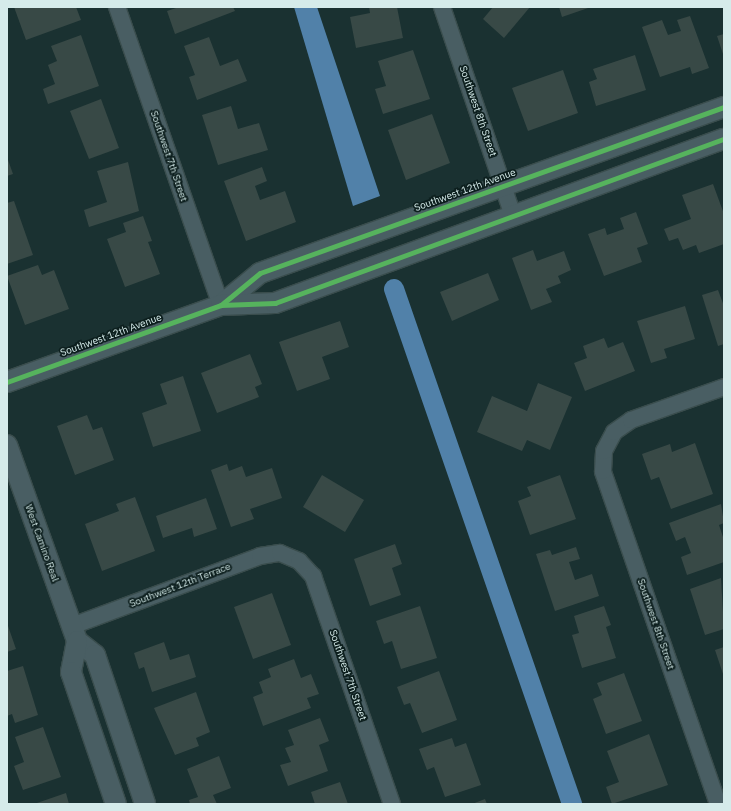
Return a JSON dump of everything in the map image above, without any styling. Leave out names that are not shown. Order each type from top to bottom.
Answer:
[{"type":"street","name":"Southwest 7th Street","points":[[117,7],[221,305]]},
{"type":"street","name":"Southwest 8th Street","points":[[442,7],[513,214]]},
{"type":"street","name":"Southwest 12th Avenue","points":[[221,305],[260,273],[724,107]]},
{"type":"street","name":"Southwest 12th Avenue","points":[[7,382],[221,305],[274,303],[513,214],[724,139]]},
{"type":"street","name":"Southwest 8th Street","points":[[718,804],[603,471],[604,450],[614,432],[631,420],[724,387]]},
{"type":"street","name":"West Camino Real","points":[[7,445],[74,634]]},
{"type":"street","name":"Southwest 12th Terrace","points":[[74,634],[260,556],[280,553],[290,557]]},
{"type":"street","name":"Southwest 7th Street","points":[[290,557],[299,560],[313,576],[392,804]]},
{"type":"street","points":[[74,634],[71,672],[116,804]]},
{"type":"street","points":[[74,634],[95,655],[145,804]]},
{"type":"water","points":[[294,7],[317,7],[380,196],[353,206]]},
{"type":"building","points":[[14,7],[76,7],[81,20],[26,40]]},
{"type":"building","points":[[179,7],[233,7],[235,11],[175,34],[167,11]]},
{"type":"building","points":[[369,7],[397,7],[403,38],[356,48],[350,17],[370,13]]},
{"type":"building","points":[[493,7],[530,7],[504,38],[483,19]]},
{"type":"building","points":[[559,7],[591,7],[562,17]]},
{"type":"building","points":[[690,16],[709,68],[692,74],[690,67],[660,77],[642,27],[662,20],[668,35],[681,31],[677,20]]},
{"type":"building","points":[[724,34],[724,57],[717,36]]},
{"type":"building","points":[[81,35],[99,86],[48,104],[43,89],[55,84],[48,65],[57,61],[51,46]]},
{"type":"building","points":[[209,37],[220,66],[238,59],[247,81],[197,100],[189,77],[195,75],[184,46]]},
{"type":"building","points":[[413,50],[430,99],[383,114],[375,89],[386,86],[378,61]]},
{"type":"building","points":[[635,55],[646,90],[596,106],[589,82],[597,79],[593,69]]},
{"type":"building","points":[[563,70],[578,113],[528,131],[512,88]]},
{"type":"building","points":[[101,99],[119,148],[89,159],[70,111]]},
{"type":"building","points":[[231,106],[238,129],[259,123],[268,150],[218,165],[202,115]]},
{"type":"building","points":[[432,114],[450,163],[406,180],[388,130]]},
{"type":"building","points":[[7,157],[13,174],[7,176]]},
{"type":"building","points":[[128,162],[139,211],[89,227],[84,210],[107,202],[97,171]]},
{"type":"building","points":[[262,167],[267,181],[255,186],[260,200],[285,191],[296,222],[246,241],[224,181]]},
{"type":"building","points":[[713,184],[724,214],[724,244],[699,253],[696,245],[683,250],[678,238],[669,241],[664,229],[691,219],[682,195]]},
{"type":"building","points":[[14,201],[33,255],[7,264],[7,203]]},
{"type":"building","points":[[636,212],[648,244],[637,248],[642,262],[604,276],[588,234],[605,228],[607,235],[624,229],[620,218]]},
{"type":"building","points":[[143,216],[152,241],[148,242],[160,274],[125,287],[107,239],[126,232],[123,223]]},
{"type":"building","points":[[533,250],[537,261],[564,251],[571,270],[558,276],[561,283],[546,289],[552,302],[531,310],[512,258]]},
{"type":"building","points":[[38,265],[42,275],[54,270],[69,309],[25,325],[7,276]]},
{"type":"building","points":[[488,273],[499,300],[452,321],[440,292]]},
{"type":"building","points":[[718,290],[724,306],[724,344],[718,346],[702,295]]},
{"type":"building","points":[[685,306],[695,339],[664,349],[667,358],[651,363],[637,321]]},
{"type":"building","points":[[340,321],[349,347],[322,357],[330,379],[297,391],[279,342]]},
{"type":"building","points":[[604,338],[608,348],[623,342],[635,371],[585,391],[574,363],[587,358],[583,346]]},
{"type":"building","points":[[250,354],[262,384],[255,387],[259,397],[217,413],[201,373]]},
{"type":"building","points":[[183,376],[201,431],[153,447],[142,413],[167,404],[160,384]]},
{"type":"building","points":[[538,383],[572,397],[550,450],[527,440],[522,451],[477,432],[492,396],[527,411]]},
{"type":"building","points":[[87,415],[93,430],[102,427],[114,460],[75,475],[57,426]]},
{"type":"building","points":[[695,443],[713,494],[671,509],[659,477],[651,480],[642,454],[670,444],[672,452]]},
{"type":"building","points":[[227,464],[229,471],[242,466],[246,477],[272,468],[282,498],[250,509],[254,519],[231,527],[211,470]]},
{"type":"building","points":[[322,475],[364,500],[345,532],[303,507]]},
{"type":"building","points":[[560,475],[576,519],[530,535],[518,501],[531,496],[527,487]]},
{"type":"building","points":[[135,497],[155,551],[102,571],[85,524],[119,511],[116,504]]},
{"type":"building","points":[[206,498],[217,529],[194,537],[192,528],[163,538],[156,516]]},
{"type":"building","points":[[721,504],[724,523],[719,525],[724,540],[724,562],[687,575],[681,557],[691,553],[685,537],[676,541],[669,523]]},
{"type":"building","points":[[395,544],[402,564],[392,568],[401,595],[370,606],[354,559]]},
{"type":"building","points":[[576,547],[580,559],[569,562],[575,580],[592,574],[599,596],[555,611],[536,554],[550,550],[552,555]]},
{"type":"building","points":[[721,578],[724,629],[705,635],[690,589]]},
{"type":"building","points":[[272,593],[291,645],[253,659],[234,607]]},
{"type":"building","points":[[420,606],[437,658],[401,669],[392,641],[384,644],[376,621]]},
{"type":"building","points":[[604,606],[611,625],[606,627],[616,658],[582,668],[572,635],[579,633],[574,616]]},
{"type":"building","points":[[7,623],[16,649],[7,652]]},
{"type":"building","points":[[164,642],[170,660],[189,654],[196,677],[152,692],[144,667],[139,669],[134,653]]},
{"type":"building","points":[[724,647],[724,677],[715,650]]},
{"type":"building","points":[[294,659],[301,678],[311,674],[319,694],[307,698],[311,708],[263,726],[253,697],[263,693],[259,682],[271,677],[268,669]]},
{"type":"building","points":[[23,666],[38,715],[15,723],[12,714],[7,716],[7,671]]},
{"type":"building","points":[[439,671],[457,720],[422,733],[410,703],[404,705],[397,687]]},
{"type":"building","points":[[624,673],[642,721],[606,734],[593,699],[602,695],[597,683]]},
{"type":"building","points":[[196,692],[210,732],[196,738],[199,746],[175,755],[154,708]]},
{"type":"building","points":[[320,718],[329,741],[319,745],[328,771],[288,786],[280,765],[291,762],[285,748],[294,745],[288,730]]},
{"type":"building","points":[[43,727],[61,777],[23,790],[14,766],[24,762],[15,737]]},
{"type":"building","points":[[649,734],[668,785],[612,804],[606,787],[619,782],[607,751]]},
{"type":"building","points":[[452,738],[455,747],[466,743],[481,785],[445,797],[434,767],[427,770],[419,749]]},
{"type":"building","points":[[219,756],[231,788],[213,795],[217,804],[190,804],[189,800],[198,797],[187,769]]},
{"type":"building","points":[[340,782],[348,804],[315,804],[311,792]]},
{"type":"building","points":[[66,793],[69,804],[34,804]]},
{"type":"building","points":[[485,799],[487,804],[472,804]]},
{"type":"waterway","points":[[394,289],[572,804]]},
{"type":"cycle path","points":[[221,305],[260,273],[724,107]]},
{"type":"cycle path","points":[[7,382],[221,305],[275,303],[724,139]]}]
